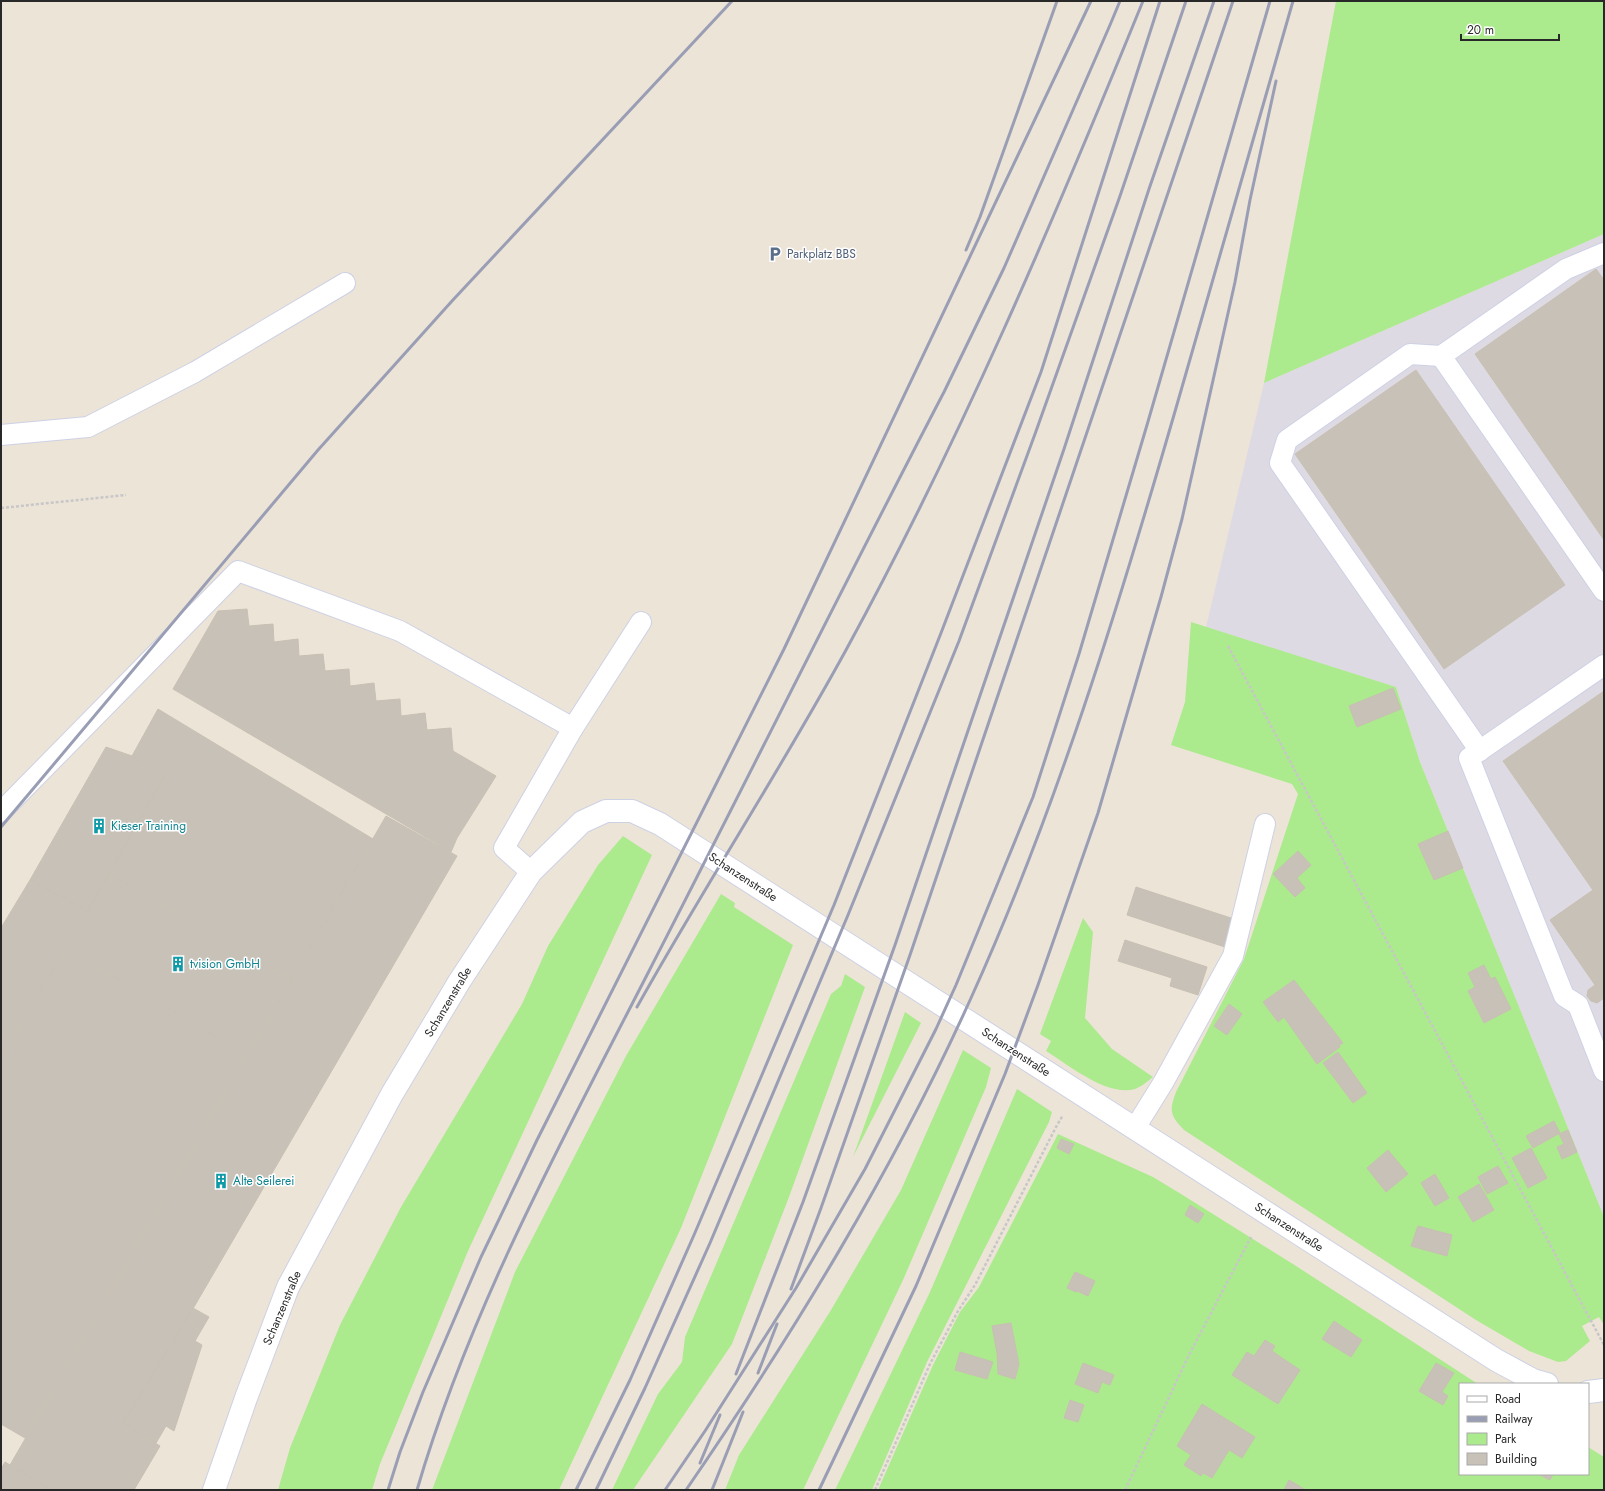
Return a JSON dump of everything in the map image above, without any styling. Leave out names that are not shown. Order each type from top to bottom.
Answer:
[{"type":"street","name":"Schanzenstraße","points":[[214,1490],[246,1398],[288,1287],[392,1094],[459,982],[531,872],[582,822],[606,811],[632,811],[660,824],[1496,1360],[1533,1380],[1544,1383]]},
{"type":"lane","points":[[1480,751],[1280,463],[1286,440],[1410,354],[1441,356],[1566,269],[1604,253]]},
{"type":"lane","points":[[1,435],[88,427],[196,372],[345,283]]},
{"type":"lane","points":[[1441,356],[1604,591]]},
{"type":"lane","points":[[1,812],[238,570],[400,631],[573,728]]},
{"type":"lane","points":[[531,872],[504,848],[573,728],[641,622]]},
{"type":"lane","points":[[1604,665],[1469,758],[1564,996],[1578,1005],[1604,1071]]},
{"type":"lane","points":[[1135,1128],[1163,1083],[1233,956],[1265,824]]},
{"type":"path","points":[[1,508],[126,495]]},
{"type":"path","points":[[1228,646],[1604,1345]]},
{"type":"path","points":[[875,1490],[930,1364],[958,1311],[975,1285],[1056,1127],[1078,1091]]},
{"type":"path","points":[[1125,1490],[1190,1353],[1266,1212]]},
{"type":"shaded area","points":[[1604,234],[1604,1217],[1420,762],[1396,687],[1206,627],[1264,383]]},
{"type":"green space","points":[[1336,1],[1604,1],[1604,234],[1264,383]]},
{"type":"green space","points":[[1191,622],[1396,687],[1420,762],[1604,1217],[1604,1325],[1599,1317],[1582,1326],[1590,1341],[1566,1361],[1558,1362],[1529,1351],[1476,1320],[1184,1130],[1173,1116],[1172,1104],[1176,1092],[1244,959],[1298,794],[1292,784],[1171,745],[1185,702]]},
{"type":"green space","points":[[623,836],[652,855],[468,1251],[380,1464],[372,1490],[278,1490],[290,1448],[340,1325],[401,1207],[522,1004],[548,946],[598,865]]},
{"type":"green space","points":[[721,894],[735,903],[734,907],[793,945],[681,1228],[559,1490],[432,1490],[515,1272],[626,1056]]},
{"type":"green space","points":[[1083,918],[1093,932],[1085,1018],[1112,1049],[1153,1077],[1135,1089],[1124,1090],[1113,1088],[1089,1078],[1046,1051],[1051,1041],[1040,1034]]},
{"type":"green space","points":[[845,974],[865,987],[789,1197],[732,1344],[633,1490],[612,1490],[658,1394],[682,1362],[685,1337],[831,994],[841,986]]},
{"type":"green space","points":[[905,1012],[921,1023],[853,1157]]},
{"type":"green space","points":[[963,1050],[991,1068],[986,1087],[903,1280],[803,1490],[725,1490],[739,1455],[831,1310],[901,1190]]},
{"type":"green space","points":[[1017,1089],[1052,1112],[1049,1122],[927,1362],[872,1490],[835,1490],[930,1292]]},
{"type":"green space","points":[[1058,1134],[1153,1177],[1293,1264],[1476,1383],[1459,1383],[1459,1475],[1589,1475],[1589,1448],[1604,1457],[1604,1490],[878,1490],[933,1365],[960,1312],[979,1287]]},
{"type":"building","points":[[1596,269],[1604,280],[1604,540],[1475,354]]},
{"type":"building","points":[[1416,370],[1565,585],[1444,669],[1295,454]]},
{"type":"building","points":[[247,609],[249,626],[273,624],[274,642],[298,639],[299,656],[323,654],[325,671],[349,669],[350,686],[374,683],[376,701],[400,699],[401,716],[425,713],[427,730],[451,728],[453,751],[496,776],[457,838],[451,852],[173,689],[218,611]]},
{"type":"building","points":[[1393,688],[1401,709],[1357,727],[1349,706]]},
{"type":"building","points":[[1604,691],[1604,906],[1503,761]]},
{"type":"building","points":[[158,709],[373,839],[292,979],[109,874],[164,777],[132,756]]},
{"type":"building","name":"Kieser Training","points":[[106,747],[132,756],[164,777],[88,911],[30,880]]},
{"type":"building","name":"Alte Seilerei","points":[[386,816],[457,856],[194,1307],[123,1423],[160,1446],[134,1490],[52,1490],[10,1465]]},
{"type":"building","points":[[1448,831],[1463,868],[1434,880],[1418,844]]},
{"type":"building","points":[[1298,851],[1311,865],[1297,878],[1305,888],[1295,897],[1273,874]]},
{"type":"building","name":"tvision GmbH","points":[[109,874],[292,979],[247,1055],[65,949],[1,1059],[1,928],[30,880],[88,911]]},
{"type":"building","points":[[1136,887],[1234,919],[1225,947],[1127,915]]},
{"type":"building","points":[[1593,890],[1604,906],[1604,998],[1597,1003],[1591,1001],[1587,996],[1588,990],[1595,985],[1550,920]]},
{"type":"building","points":[[1125,940],[1207,967],[1198,995],[1170,986],[1172,978],[1118,961]]},
{"type":"building","points":[[65,949],[247,1055],[25,1438],[1,1424],[1,1059]]},
{"type":"building","points":[[1484,965],[1491,979],[1495,977],[1511,1009],[1484,1023],[1468,991],[1475,987],[1468,973]]},
{"type":"building","points":[[1294,980],[1343,1043],[1339,1045],[1340,1047],[1317,1064],[1284,1017],[1278,1022],[1263,1002]]},
{"type":"building","points":[[1229,1004],[1242,1014],[1227,1035],[1214,1026]]},
{"type":"building","points":[[1338,1052],[1367,1093],[1353,1103],[1323,1063]]},
{"type":"building","points":[[1554,1121],[1560,1133],[1533,1148],[1526,1136]]},
{"type":"building","points":[[1568,1130],[1577,1152],[1562,1159],[1557,1147],[1564,1144],[1559,1134]]},
{"type":"building","points":[[1061,1139],[1074,1144],[1069,1154],[1057,1148]]},
{"type":"building","points":[[1531,1148],[1547,1178],[1528,1188],[1512,1158]]},
{"type":"building","points":[[1388,1150],[1408,1174],[1386,1192],[1367,1168]]},
{"type":"building","points":[[1498,1166],[1508,1183],[1487,1194],[1478,1177]]},
{"type":"building","points":[[1435,1174],[1449,1198],[1435,1206],[1421,1183]]},
{"type":"building","points":[[1479,1184],[1494,1210],[1473,1222],[1458,1197]]},
{"type":"building","points":[[1190,1205],[1204,1214],[1198,1223],[1185,1215]]},
{"type":"building","points":[[1418,1226],[1452,1235],[1447,1256],[1411,1246]]},
{"type":"building","points":[[1075,1272],[1095,1281],[1088,1296],[1067,1288]]},
{"type":"building","points":[[193,1308],[209,1317],[195,1341],[202,1345],[174,1431],[166,1426],[156,1443],[123,1423]]},
{"type":"building","points":[[1334,1321],[1362,1340],[1351,1357],[1322,1339]]},
{"type":"building","points":[[1011,1323],[1019,1364],[1015,1379],[998,1374],[997,1353],[992,1326]]},
{"type":"building","points":[[1265,1340],[1275,1346],[1272,1351],[1300,1370],[1278,1404],[1232,1375],[1247,1352],[1254,1356]]},
{"type":"building","points":[[960,1352],[993,1362],[987,1379],[955,1370]]},
{"type":"building","points":[[1083,1363],[1114,1375],[1110,1385],[1102,1382],[1098,1393],[1075,1384]]},
{"type":"building","points":[[1436,1363],[1454,1373],[1442,1392],[1448,1396],[1443,1405],[1419,1391]]},
{"type":"building","points":[[1070,1400],[1084,1405],[1078,1422],[1064,1418]]},
{"type":"building","points":[[1202,1404],[1255,1437],[1242,1458],[1229,1450],[1212,1478],[1203,1473],[1201,1476],[1184,1465],[1191,1455],[1177,1446]]},
{"type":"building","points":[[5,1462],[52,1490],[1,1490],[1,1469]]},
{"type":"building","points":[[1540,1475],[1552,1475],[1550,1480]]},
{"type":"building","points":[[1289,1480],[1306,1490],[1284,1490]]},
{"type":"railway","points":[[1,827],[318,450],[452,301],[732,1]]},
{"type":"railway","points":[[966,250],[980,217],[1057,1]]},
{"type":"railway","points":[[388,1490],[400,1452],[423,1392],[481,1257],[537,1140],[784,649],[1091,1]]},
{"type":"railway","points":[[417,1490],[439,1422],[464,1356],[491,1290],[521,1225],[584,1097],[944,392],[1004,268],[1120,1]]},
{"type":"railway","points":[[637,1007],[821,695],[888,571],[928,492],[1004,330],[1040,248],[1143,1]]},
{"type":"railway","points":[[576,1490],[630,1380],[694,1235],[834,905],[941,633],[1041,372],[1160,1]]},
{"type":"railway","points":[[596,1490],[645,1388],[710,1243],[848,915],[959,641],[1120,196],[1186,1]]},
{"type":"railway","points":[[736,1374],[803,1202],[895,945],[1064,449],[1149,189],[1214,1]]},
{"type":"railway","points":[[791,1289],[910,955],[1233,1]]},
{"type":"railway","points":[[665,1490],[705,1431],[796,1288],[865,1169],[936,1029],[956,985],[1033,797],[1079,654],[1270,1]]},
{"type":"railway","points":[[686,1490],[765,1372],[875,1189],[941,1062],[1002,926],[1058,781],[1084,707],[1132,558],[1293,1]]},
{"type":"railway","points":[[819,1490],[916,1286],[1005,1074],[1038,985],[1098,813],[1161,597],[1182,519],[1235,282],[1250,200],[1276,81]]},
{"type":"railway","points":[[758,1373],[777,1324]]},
{"type":"railway","points":[[712,1490],[743,1412]]},
{"type":"railway","points":[[700,1463],[720,1415]]},
{"type":"place","name":"Parkplatz BBS","points":[[775,254]]},
{"type":"place","name":"Kieser Training","points":[[99,826]]},
{"type":"place","name":"tvision GmbH","points":[[178,964]]},
{"type":"place","name":"Alte Seilerei","points":[[221,1181]]}]
